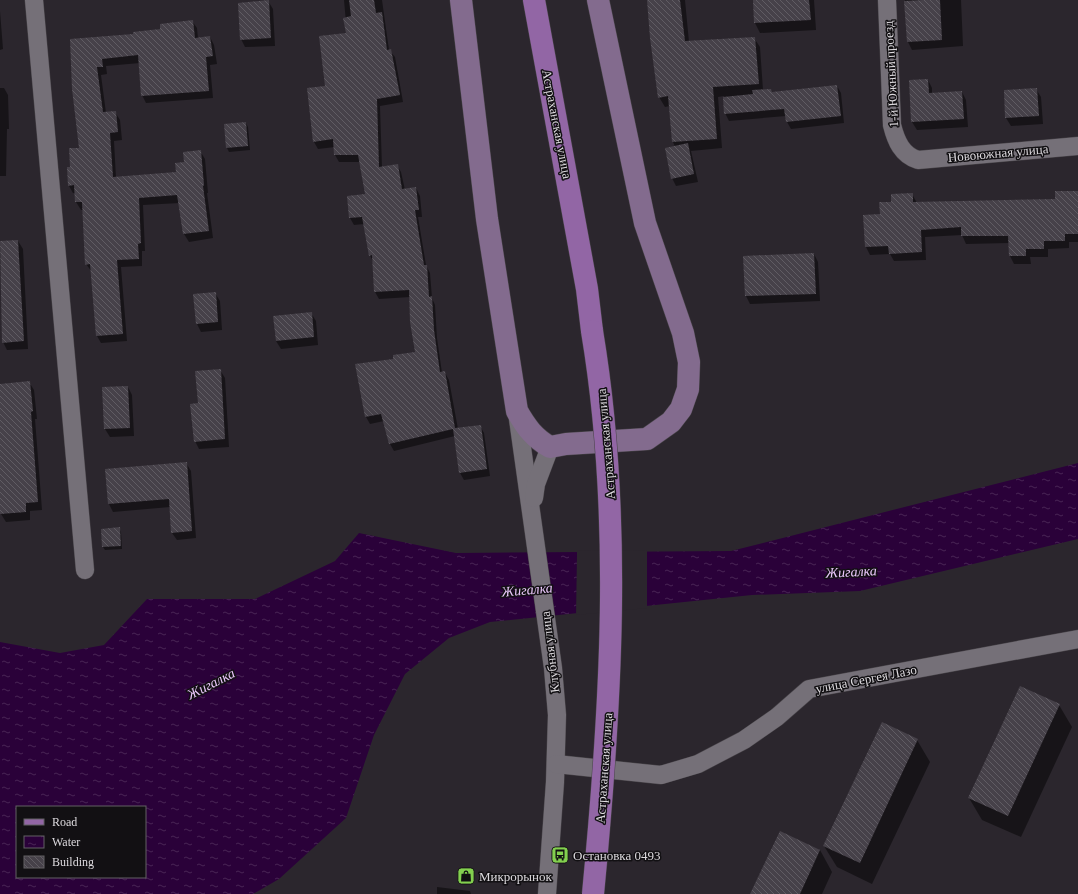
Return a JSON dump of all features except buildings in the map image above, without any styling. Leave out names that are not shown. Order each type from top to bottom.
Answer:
[{"type":"main road","name":"Астраханская улица","points":[[534,0],[587,289],[592,331],[601,381],[606,432],[611,514],[612,569],[607,739],[594,894]]},
{"type":"street","points":[[34,0],[85,570]]},
{"type":"street","points":[[461,0],[487,219],[517,411],[529,431],[537,439],[550,447],[566,444],[647,439],[671,422],[681,408],[688,389],[689,362],[683,334],[644,223],[598,0]]},
{"type":"street","name":"1-й Южный проезд","points":[[887,0],[892,125],[895,138],[900,146],[906,153],[918,160]]},
{"type":"street","name":"Новоюжная улица","points":[[918,160],[1078,146]]},
{"type":"street","name":"Клубная улица","points":[[517,411],[553,668],[557,715],[556,764],[547,894]]},
{"type":"street","points":[[532,521],[536,484],[550,447]]},
{"type":"street","name":"улица Сергея Лазо","points":[[556,764],[661,775],[698,764],[744,740],[777,717],[809,689],[1078,640]]},
{"type":"water","name":"Жигалка","points":[[1078,463],[1078,539],[860,591],[752,595],[490,622],[449,638],[405,674],[374,735],[346,818],[279,879],[253,894],[0,894],[0,642],[60,653],[104,645],[147,599],[255,599],[335,561],[359,533],[456,553],[731,551]]},
{"type":"pier","points":[[647,550],[647,608],[576,615],[577,551]]},
{"type":"place","name":"Остановка 0493","points":[[560,855]]},
{"type":"place","name":"Микрорынок","points":[[466,876]]}]
